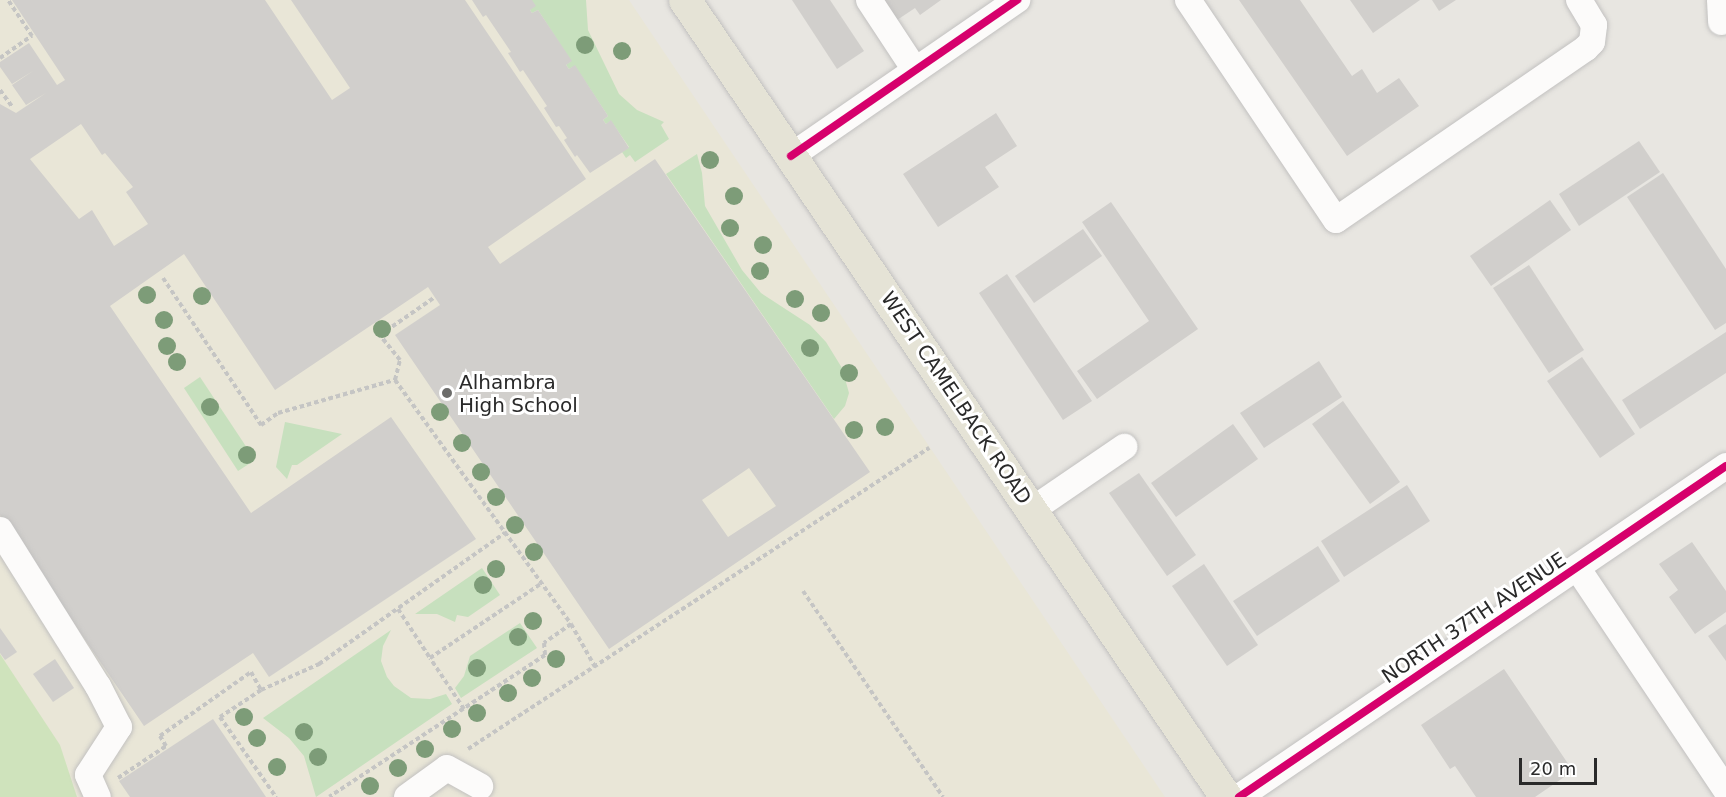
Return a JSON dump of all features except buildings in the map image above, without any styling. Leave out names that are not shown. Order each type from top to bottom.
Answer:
[{"type":"main road","name":"WEST CAMELBACK ROAD","points":[[685,0],[1226,797]]},
{"type":"street","points":[[869,0],[915,70]]},
{"type":"street","points":[[791,156],[1017,0]]},
{"type":"street","points":[[1188,0],[1336,220],[1586,48],[1594,34],[1594,25],[1579,0]]},
{"type":"street","points":[[1032,510],[1124,447]]},
{"type":"street","name":"NORTH 37TH AVENUE","points":[[1239,797],[1578,569],[1723,475]]},
{"type":"street","points":[[0,530],[98,686],[119,727],[88,775],[105,790]]},
{"type":"street","points":[[1578,569],[1726,790]]},
{"type":"street","points":[[407,797],[447,768],[480,786]]},
{"type":"path","points":[[0,58],[32,36],[8,0]]},
{"type":"path","points":[[0,90],[12,108]]},
{"type":"path","points":[[164,278],[261,425],[278,413],[395,380]]},
{"type":"path","points":[[435,297],[380,335],[399,360],[395,380],[571,624],[595,668]]},
{"type":"path","points":[[463,750],[472,748],[929,448]]},
{"type":"path","points":[[276,797],[220,717],[261,690],[319,664],[505,533]]},
{"type":"path","points":[[430,658],[542,583]]},
{"type":"path","points":[[802,591],[943,797]]},
{"type":"path","points":[[398,609],[464,708]]},
{"type":"path","points":[[329,797],[545,655],[544,643],[571,624]]},
{"type":"path","points":[[105,790],[166,746],[160,736],[251,672],[261,690]]},
{"type":"shaded area","name":"Alhambra High School","points":[[0,0],[629,0],[1165,797],[0,797]]},
{"type":"green space","points":[[532,0],[586,0],[588,30],[619,94],[637,110],[664,122],[661,125],[669,139],[635,162],[630,155],[626,158],[622,152],[629,147],[611,121],[606,124],[603,120],[608,116],[575,66],[569,69],[566,65],[571,61],[538,10],[532,13],[530,10]]},
{"type":"green space","points":[[697,154],[702,173],[705,206],[742,270],[761,293],[810,325],[826,342],[842,368],[849,393],[845,406],[834,419],[666,174]]},
{"type":"green space","points":[[200,377],[255,460],[238,471],[184,388]]},
{"type":"green space","points":[[285,422],[342,434],[297,465],[292,465],[287,479],[276,467]]},
{"type":"green space","points":[[482,568],[500,595],[468,617],[457,615],[455,622],[437,614],[415,614]]},
{"type":"green space","points":[[520,623],[537,648],[461,698],[455,688],[464,676],[470,656]]},
{"type":"green space","points":[[391,630],[383,646],[381,661],[387,677],[394,686],[411,698],[430,699],[446,694],[452,704],[316,797],[304,756],[289,738],[263,718]]},
{"type":"green space","points":[[0,654],[60,745],[77,797],[0,797]]},
{"type":"cycle path","points":[[791,156],[1017,0]]},
{"type":"cycle path","points":[[1239,797],[1726,466]]},
{"type":"place","name":"Alhambra High School","points":[[447,393]]}]
